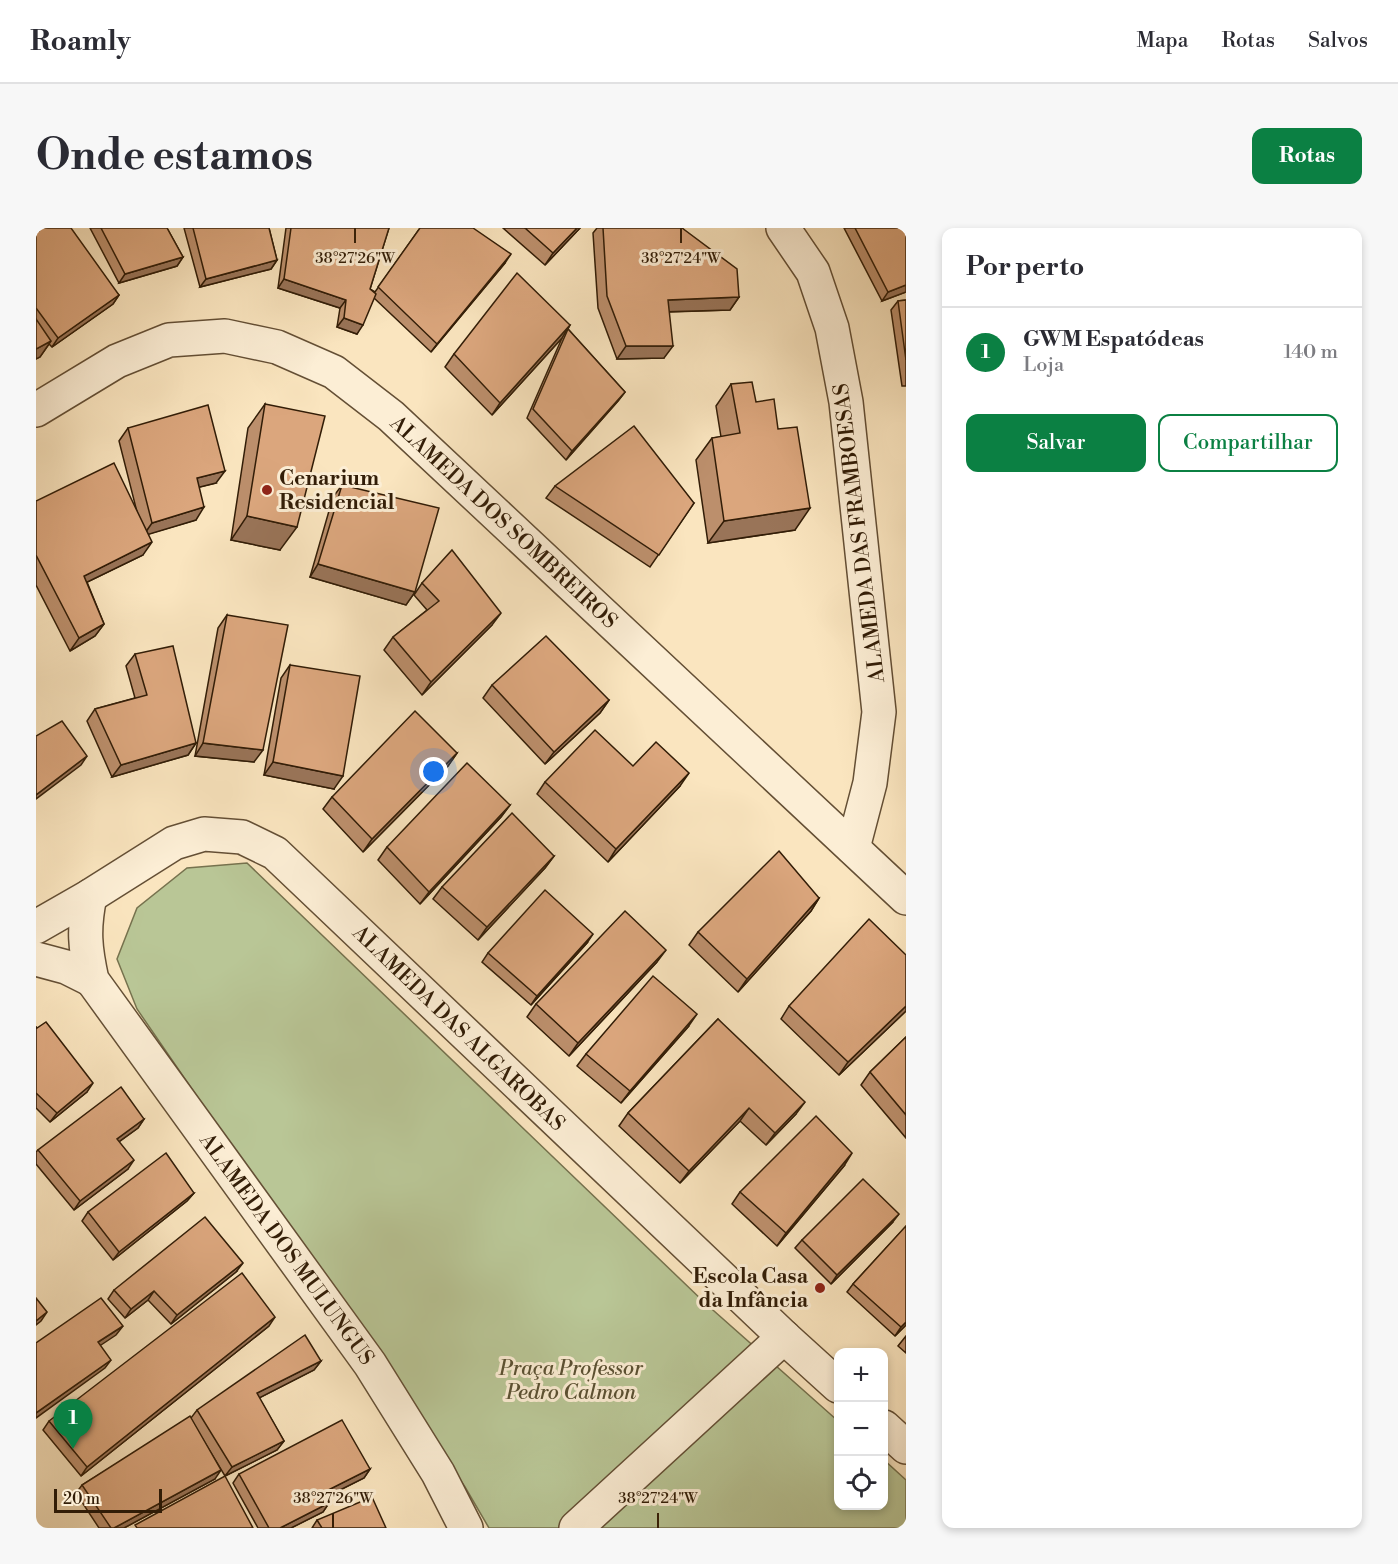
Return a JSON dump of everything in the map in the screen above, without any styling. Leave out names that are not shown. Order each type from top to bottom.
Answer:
[{"type":"street","name":"ALAMEDA DAS FRAMBOESAS","points":[[783,228],[813,272],[832,328],[846,402],[879,712],[870,783],[853,848]]},
{"type":"street","name":"ALAMEDA DOS SOMBREIROS","points":[[36,410],[117,361],[169,340],[225,336],[277,347],[334,372],[391,416],[906,898]]},
{"type":"street","name":"ALAMEDA DAS ALGAROBAS","points":[[36,927],[174,843],[204,834],[242,837],[275,853],[834,1382]]},
{"type":"street","name":"ALAMEDA DOS MULUNGUS","points":[[90,896],[84,924],[86,953],[92,980],[370,1364],[438,1473],[466,1528]]},
{"type":"street","name":"ALAMEDA DOS MULUNGUS","points":[[36,959],[66,968],[92,980]]},
{"type":"street","points":[[576,1528],[784,1337]]},
{"type":"street","points":[[888,1431],[906,1447]]},
{"type":"green space","name":"Praça Professor Pedro Calmon","points":[[247,863],[705,1303],[834,1417],[834,1510],[888,1510],[888,1464],[906,1480],[906,1528],[489,1528],[465,1487],[137,1009],[117,959],[137,908],[187,868]]},
{"type":"building","points":[[36,228],[71,228],[119,295],[58,338],[36,308]]},
{"type":"building","points":[[101,228],[167,228],[183,257],[125,274]]},
{"type":"building","points":[[193,228],[269,228],[277,260],[206,279]]},
{"type":"building","points":[[291,228],[389,228],[370,289],[376,294],[363,325],[344,318],[346,300],[284,279]]},
{"type":"building","points":[[420,228],[473,228],[511,254],[437,344],[378,287]]},
{"type":"building","points":[[525,228],[577,228],[553,253]]},
{"type":"building","points":[[603,228],[682,228],[737,269],[739,297],[668,300],[673,346],[626,346],[607,296]]},
{"type":"building","points":[[855,228],[906,228],[906,285],[888,292]]},
{"type":"building","points":[[517,273],[570,325],[500,403],[454,354]]},
{"type":"building","points":[[906,300],[906,360],[898,301]]},
{"type":"building","points":[[36,319],[51,341],[36,349]]},
{"type":"building","points":[[568,329],[625,392],[572,451],[533,409]]},
{"type":"building","points":[[752,382],[756,402],[774,399],[778,429],[797,427],[810,508],[724,521],[712,438],[740,433],[731,384]]},
{"type":"building","name":"Cenarium Residencial","points":[[265,404],[325,416],[297,527],[247,516]]},
{"type":"building","points":[[208,405],[225,471],[197,478],[204,507],[152,523],[128,428]]},
{"type":"building","points":[[634,426],[694,503],[659,555],[555,486]]},
{"type":"building","points":[[114,463],[152,542],[84,576],[104,624],[79,638],[36,555],[36,501]]},
{"type":"building","points":[[342,485],[439,508],[415,592],[318,564]]},
{"type":"building","points":[[452,550],[501,613],[431,682],[393,637],[439,601],[422,583]]},
{"type":"building","points":[[227,615],[288,625],[263,750],[203,743]]},
{"type":"building","points":[[546,636],[609,700],[554,752],[492,685]]},
{"type":"building","points":[[173,646],[196,743],[121,765],[95,709],[147,695],[135,654]]},
{"type":"building","points":[[290,665],[360,676],[343,776],[273,762]]},
{"type":"building","points":[[415,711],[457,753],[372,839],[332,797]]},
{"type":"building","points":[[62,721],[87,756],[36,795],[36,736]]},
{"type":"building","points":[[595,730],[633,766],[656,742],[689,773],[616,849],[545,782]]},
{"type":"building","points":[[467,763],[510,805],[429,892],[387,847]]},
{"type":"building","points":[[512,813],[554,856],[487,927],[442,887]]},
{"type":"building","points":[[779,851],[819,898],[747,979],[698,932]]},
{"type":"building","points":[[545,890],[593,934],[537,996],[488,953]]},
{"type":"building","points":[[625,911],[666,950],[578,1043],[536,1004]]},
{"type":"building","points":[[869,919],[906,955],[906,1006],[848,1062],[789,1006]]},
{"type":"building","points":[[653,976],[697,1014],[630,1091],[586,1054]]},
{"type":"building","points":[[718,1019],[805,1102],[775,1133],[749,1108],[689,1171],[628,1113]]},
{"type":"building","points":[[46,1022],[93,1083],[57,1113],[36,1093],[36,1027]]},
{"type":"building","points":[[906,1037],[906,1115],[870,1072]]},
{"type":"building","points":[[121,1087],[144,1119],[117,1139],[134,1160],[80,1201],[38,1150]]},
{"type":"building","points":[[816,1116],[852,1153],[786,1233],[740,1192]]},
{"type":"building","points":[[166,1153],[194,1193],[119,1252],[88,1212]]},
{"type":"building","points":[[863,1179],[899,1214],[837,1275],[802,1240]]},
{"type":"building","points":[[205,1217],[243,1263],[177,1315],[154,1291],[131,1309],[114,1290]]},
{"type":"building","points":[[906,1226],[906,1322],[901,1327],[853,1284]]},
{"type":"building","points":[[242,1273],[275,1317],[87,1467],[49,1421]]},
{"type":"building","points":[[36,1298],[47,1312],[36,1321]]},
{"type":"building","points":[[101,1298],[123,1326],[98,1342],[111,1360],[36,1413],[36,1343]]},
{"type":"building","points":[[305,1335],[321,1361],[257,1393],[284,1441],[232,1467],[197,1410]]},
{"type":"building","points":[[190,1416],[221,1470],[111,1528],[82,1485]]},
{"type":"building","points":[[342,1420],[370,1469],[324,1492],[329,1503],[280,1528],[269,1528],[239,1474]]},
{"type":"building","points":[[225,1476],[253,1528],[137,1528],[135,1525]]},
{"type":"building","points":[[372,1497],[386,1528],[322,1528],[317,1520]]},
{"type":"place","name":"Cenarium Residencial","points":[[267,490]]},
{"type":"place","name":"Escola Casa da Infância","points":[[820,1288]]},
{"type":"place","name":"GWM Espatódeas","points":[[73,1449]]}]
